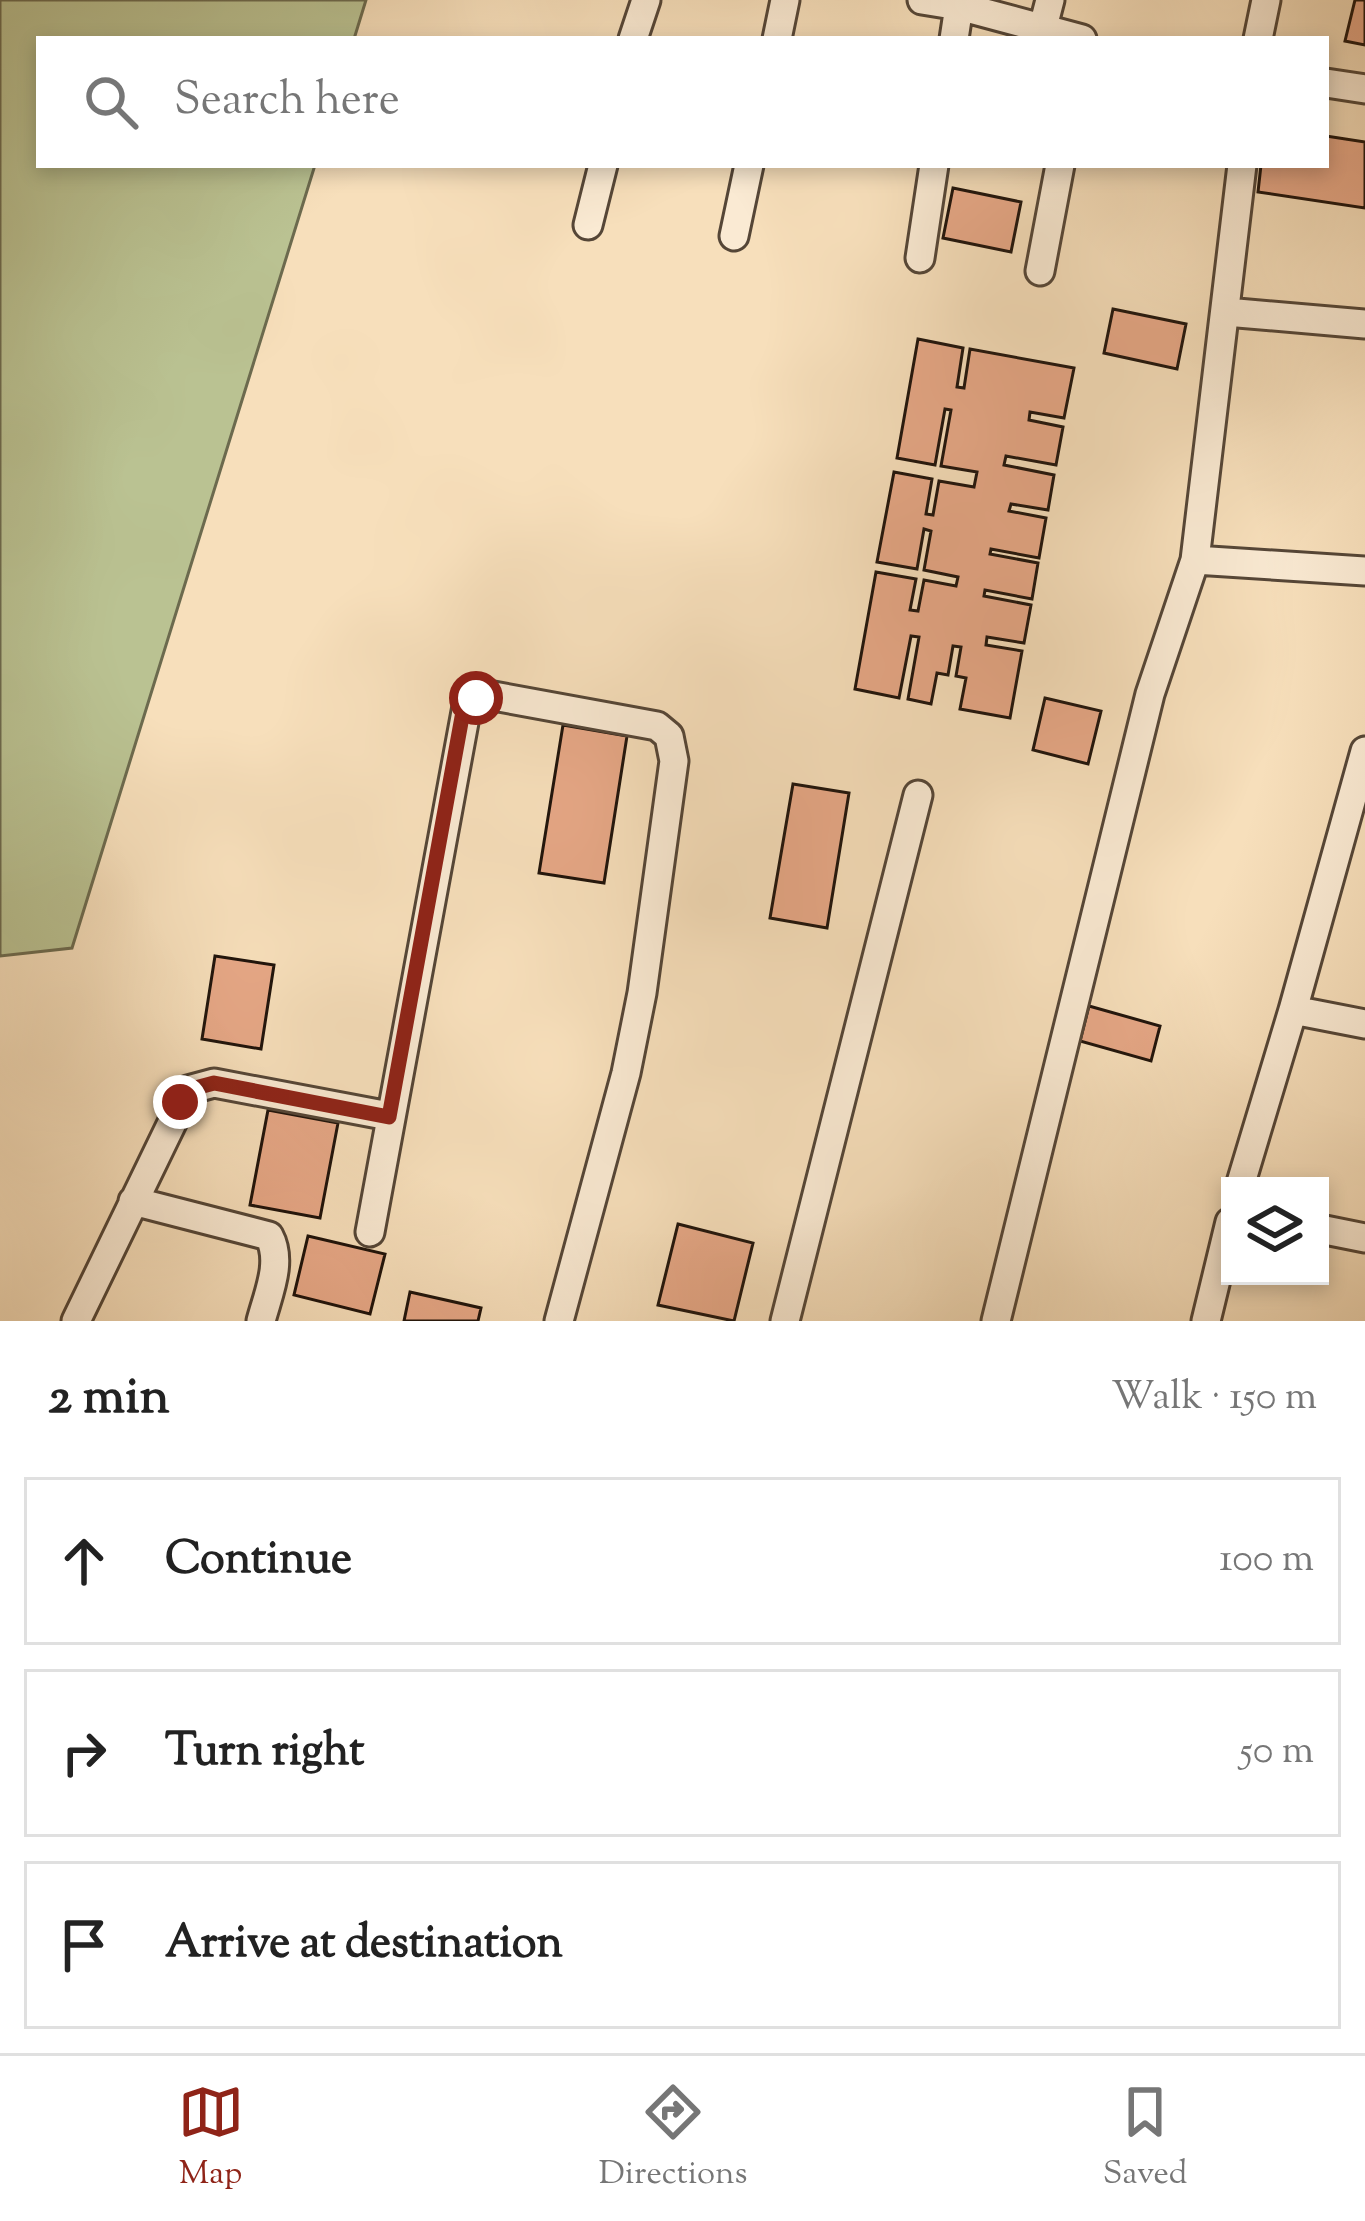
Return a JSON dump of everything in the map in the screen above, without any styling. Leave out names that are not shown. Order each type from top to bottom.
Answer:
[{"type":"street","points":[[634,36],[646,0]]},
{"type":"street","points":[[778,36],[785,0]]},
{"type":"street","points":[[922,0],[1067,36]]},
{"type":"street","points":[[1042,31],[1050,0]]},
{"type":"street","points":[[1259,36],[1267,0]]},
{"type":"street","points":[[954,36],[959,6]]},
{"type":"street","points":[[1329,83],[1365,89]]},
{"type":"street","points":[[588,225],[602,168]]},
{"type":"street","points":[[734,236],[748,168]]},
{"type":"street","points":[[920,258],[934,168]]},
{"type":"street","points":[[1040,271],[1059,168]]},
{"type":"street","points":[[996,1321],[1150,694],[1195,560],[1242,168]]},
{"type":"street","points":[[1226,312],[1365,324]]},
{"type":"street","points":[[1195,560],[1365,571]]},
{"type":"street","points":[[370,1232],[467,706],[488,695],[657,726],[669,736],[674,761],[642,992],[626,1073],[559,1321]]},
{"type":"street","points":[[1243,1177],[1365,756]]},
{"type":"street","points":[[785,1321],[918,795]]},
{"type":"street","points":[[1293,1010],[1365,1024]]},
{"type":"street","points":[[76,1321],[188,1090],[214,1083],[389,1117]]},
{"type":"street","points":[[133,1201],[269,1236],[275,1248],[275,1267],[261,1321]]},
{"type":"street","points":[[1329,1231],[1365,1238]]},
{"type":"street","points":[[1206,1321],[1221,1259]]},
{"type":"green space","points":[[0,0],[366,0],[355,36],[36,36],[36,168],[314,168],[72,948],[0,956]]},
{"type":"building","points":[[1355,0],[1365,0],[1365,45],[1345,41]]},
{"type":"building","points":[[1329,136],[1365,142],[1365,208],[1258,192],[1261,168],[1329,168]]},
{"type":"building","points":[[953,188],[1021,202],[1011,252],[943,238]]},
{"type":"building","points":[[1113,309],[1186,324],[1177,369],[1104,353]]},
{"type":"building","points":[[918,339],[963,348],[957,387],[964,388],[970,349],[1074,368],[1064,418],[1030,412],[1029,420],[1063,427],[1056,465],[1006,456],[1004,465],[1054,475],[1048,510],[1011,504],[1009,511],[1046,518],[1039,558],[991,549],[990,554],[1038,563],[1032,599],[985,590],[984,596],[1031,605],[1024,643],[987,637],[986,645],[1022,651],[1010,718],[960,709],[966,678],[956,676],[961,647],[953,646],[948,675],[937,673],[931,704],[908,699],[919,637],[911,636],[899,698],[855,689],[876,572],[916,579],[910,610],[918,611],[924,580],[956,586],[958,577],[924,570],[931,531],[924,529],[917,569],[877,562],[894,472],[932,479],[926,514],[933,515],[939,481],[974,487],[977,472],[941,466],[951,410],[945,409],[935,465],[897,458]]},
{"type":"building","points":[[1045,698],[1101,711],[1088,764],[1033,750]]},
{"type":"building","points":[[563,725],[627,736],[604,883],[539,873]]},
{"type":"building","points":[[793,784],[849,793],[827,928],[770,918]]},
{"type":"building","points":[[215,956],[274,965],[261,1049],[202,1039]]},
{"type":"building","points":[[1089,1006],[1160,1026],[1151,1061],[1080,1041]]},
{"type":"building","points":[[268,1110],[338,1123],[320,1218],[250,1205]]},
{"type":"building","points":[[678,1224],[753,1243],[734,1321],[658,1305]]},
{"type":"building","points":[[308,1236],[385,1254],[370,1314],[294,1295]]},
{"type":"building","points":[[410,1292],[481,1308],[478,1321],[404,1321]]},
{"type":"route","points":[[180,1102],[188,1090],[214,1083],[389,1117],[462,717],[476,698]]}]
